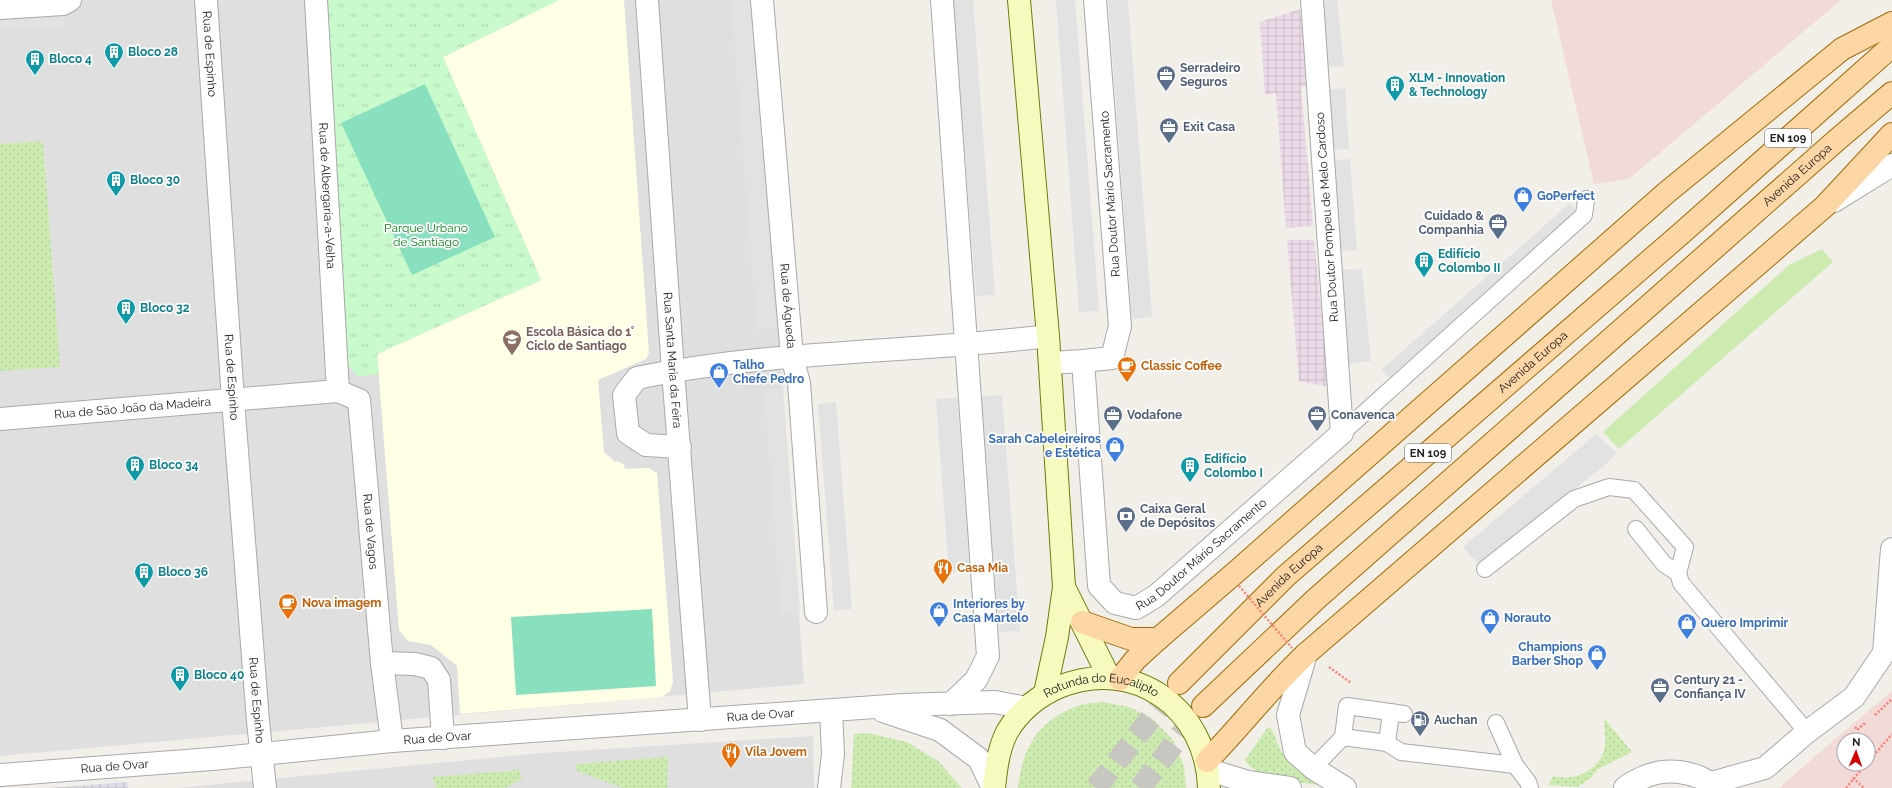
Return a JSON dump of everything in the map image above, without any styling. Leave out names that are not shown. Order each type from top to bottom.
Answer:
[{"type":"main road","points":[[1115,678],[1666,193],[1842,50],[1892,23]]},
{"type":"main road","name":"Avenida Europa","points":[[1179,682],[1286,576],[1684,231],[1892,46]]},
{"type":"main road","name":"Avenida Europa","points":[[1203,706],[1316,599],[1832,144],[1892,94]]},
{"type":"main road","points":[[1208,773],[1229,738],[1283,676],[1299,651],[1822,208],[1892,134]]},
{"type":"main road","points":[[1082,622],[1131,639],[1158,639]]},
{"type":"street","points":[[0,8],[63,4],[70,0]]},
{"type":"street","name":"Rua de Espinho","points":[[206,0],[233,400],[265,788]]},
{"type":"street","name":"Rua de Albergaria-a-Velha","points":[[316,0],[338,391]]},
{"type":"street","name":"Rua Santa Maria da Feira","points":[[647,0],[673,371],[700,720]]},
{"type":"street","name":"Rua de Águeda","points":[[762,0],[792,357],[799,383],[816,612]]},
{"type":"street","points":[[942,0],[988,656],[976,680],[951,704]]},
{"type":"street","points":[[1019,0],[1048,336],[1064,587],[1057,636],[1046,693]]},
{"type":"street","name":"Rua Doutor Mário Sacramento","points":[[1050,363],[1112,358],[1120,326],[1095,0]]},
{"type":"street","name":"Rua Doutor Pompeu de Melo Cardoso","points":[[1312,0],[1342,433]]},
{"type":"street","points":[[1822,208],[1892,166]]},
{"type":"street","points":[[680,446],[646,445],[628,433],[624,394],[637,378],[673,371],[792,357],[1048,336]]},
{"type":"street","name":"Rua Doutor Mário Sacramento","points":[[1083,361],[1099,586],[1115,603],[1136,608],[1156,596],[1342,433]]},
{"type":"street","name":"Rua de São João da Madeira","points":[[0,418],[338,391],[359,400]]},
{"type":"street","name":"Rua de Vagos","points":[[359,400],[382,663],[392,741]]},
{"type":"street","points":[[1625,788],[1647,775],[1669,771],[1691,773],[1714,785],[1765,768],[1807,732],[1854,697],[1884,653],[1892,549]]},
{"type":"street","points":[[1064,587],[1082,622],[1115,678]]},
{"type":"street","points":[[1299,651],[1288,715],[1295,752],[1313,768],[1345,788]]},
{"type":"street","points":[[382,663],[415,664],[431,668],[438,680],[443,738]]},
{"type":"street","name":"Rotunda do Eucalipto","points":[[993,788],[997,760],[1007,732],[1026,708],[1046,693],[1076,680],[1115,678],[1150,689],[1176,707],[1196,732],[1208,773]]},
{"type":"street","name":"Rua de Ovar","points":[[0,775],[261,754],[392,741],[903,706],[996,702],[1026,708]]},
{"type":"street","name":"Rua de Ovar","points":[[876,709],[940,730],[979,759],[993,788]]},
{"type":"street","points":[[829,788],[833,754],[831,711]]},
{"type":"street","points":[[1756,788],[1765,768]]},
{"type":"street","points":[[1208,773],[1248,782],[1290,788]]},
{"type":"lane","points":[[1342,433],[1584,214],[1586,199]]},
{"type":"lane","points":[[1485,569],[1574,499],[1609,487],[1634,490],[1685,547],[1678,573],[1681,583],[1807,732]]},
{"type":"lane","points":[[1636,529],[1664,564],[1678,573]]},
{"type":"lane","points":[[1313,768],[1343,737],[1347,706],[1398,716],[1387,743]]},
{"type":"lane","points":[[1496,723],[1515,764],[1528,782],[1530,788]]},
{"type":"lane","points":[[1343,737],[1387,743],[1401,752],[1515,764]]},
{"type":"path","points":[[1239,586],[1299,651],[1330,667],[1356,687]]},
{"type":"path","points":[[1876,753],[1892,734]]},
{"type":"path","points":[[1846,788],[1859,772]]},
{"type":"path","points":[[1854,778],[1864,788]]},
{"type":"shaded area","points":[[0,0],[754,0],[804,684],[0,756]]},
{"type":"shaded area","name":"Escola Básica do 1° Ciclo de Santiago","points":[[559,0],[624,0],[649,353],[646,359],[598,380],[604,452],[615,462],[618,461],[624,465],[625,469],[649,468],[657,473],[673,682],[670,691],[662,697],[460,714],[457,666],[431,645],[408,641],[399,630],[377,354],[541,280],[443,57]]},
{"type":"shaded area","points":[[731,0],[751,0],[776,329],[757,330]]},
{"type":"shaded area","points":[[953,0],[973,0],[995,295],[976,296]]},
{"type":"shaded area","points":[[1056,0],[1075,0],[1099,311],[1079,312]]},
{"type":"shaded area","points":[[1108,0],[1128,0],[1152,317],[1132,319]]},
{"type":"shaded area","points":[[1337,0],[1344,66],[1326,67],[1320,1]]},
{"type":"shaded area","points":[[1551,0],[1841,0],[1629,179],[1594,184]]},
{"type":"shaded area","points":[[1300,9],[1308,86],[1301,87],[1313,226],[1286,228],[1276,93],[1265,95],[1260,22]]},
{"type":"shaded area","points":[[63,11],[65,26],[0,30],[0,15]]},
{"type":"shaded area","points":[[1345,88],[1349,149],[1332,150],[1327,90]]},
{"type":"shaded area","points":[[1350,159],[1357,250],[1339,251],[1333,161]]},
{"type":"shaded area","points":[[1570,203],[1576,212],[1389,378],[1381,370]]},
{"type":"shaded area","points":[[1287,240],[1314,240],[1329,387],[1299,381]]},
{"type":"shaded area","points":[[1362,269],[1371,361],[1349,364],[1341,270]]},
{"type":"shaded area","points":[[783,388],[800,613],[781,614],[764,390]]},
{"type":"shaded area","points":[[1002,395],[1020,631],[999,632],[981,396]]},
{"type":"shaded area","points":[[957,398],[970,571],[949,573],[936,399]]},
{"type":"shaded area","points":[[836,402],[852,609],[834,610],[818,404]]},
{"type":"shaded area","points":[[1596,434],[1617,453],[1606,464],[1480,566],[1463,547]]},
{"type":"shaded area","points":[[1892,691],[1892,788],[1779,788],[1836,738],[1836,772],[1876,772],[1876,732],[1843,732]]},
{"type":"shaded area","name":"Vila Jovem","points":[[813,736],[814,788],[176,788],[542,753]]},
{"type":"shaded area","points":[[127,782],[128,788],[48,788]]},
{"type":"green space","name":"Parque Urbano de Santiago","points":[[321,0],[559,0],[443,57],[541,280],[377,354],[379,374],[358,377],[348,365]]},
{"type":"green space","points":[[425,84],[495,237],[412,275],[341,123]]},
{"type":"green space","points":[[43,141],[60,367],[0,371],[0,144]]},
{"type":"green space","points":[[1822,249],[1833,262],[1619,449],[1603,432],[1789,265]]},
{"type":"green space","points":[[652,609],[656,686],[516,695],[511,617]]},
{"type":"green space","points":[[1103,702],[1129,707],[1153,719],[1173,740],[1184,766],[1186,788],[1018,788],[1023,761],[1034,738],[1041,729],[1051,720],[1075,707]]},
{"type":"green space","points":[[1604,718],[1632,752],[1598,769],[1591,778],[1577,787],[1549,785],[1553,776],[1570,777],[1579,775],[1593,767],[1599,760],[1603,753],[1605,744]]},
{"type":"green space","points":[[1270,727],[1281,751],[1292,765],[1305,776],[1320,784],[1328,786],[1308,784],[1270,776],[1259,772],[1250,766],[1245,760],[1267,728]]},
{"type":"green space","points":[[868,733],[907,742],[938,761],[962,788],[851,788],[854,734]]},
{"type":"green space","points":[[668,757],[667,788],[623,788],[577,771],[576,764]]},
{"type":"green space","points":[[519,770],[522,779],[505,788],[436,788],[433,777]]},
{"type":"tunnel","points":[[1096,788],[1177,685]]},
{"type":"tunnel","points":[[1140,788],[1203,706]]},
{"type":"place","name":"Bloco 28","points":[[114,69]]},
{"type":"place","name":"Bloco 4","points":[[35,76]]},
{"type":"place","name":"Serradeiro Seguros","points":[[1166,92]]},
{"type":"place","name":"XLM - Innovation & Technology","points":[[1395,102]]},
{"type":"place","name":"Exit Casa","points":[[1169,144]]},
{"type":"place","name":"Bloco 30","points":[[116,197]]},
{"type":"place","name":"GoPerfect","points":[[1523,213]]},
{"type":"place","name":"Cuidado & Companhia","points":[[1498,240]]},
{"type":"place","name":"Edifício Colombo II","points":[[1424,278]]},
{"type":"place","name":"Bloco 32","points":[[126,325]]},
{"type":"place","name":"Escola Básica do 1° Ciclo de Santiago","points":[[512,356]]},
{"type":"place","name":"Classic Coffee","points":[[1127,383]]},
{"type":"place","name":"Talho Chefe Pedro","points":[[719,389]]},
{"type":"place","name":"Vodafone","points":[[1113,432]]},
{"type":"place","name":"Conavenca","points":[[1317,432]]},
{"type":"place","name":"Sarah Cabeleireiros e Estética","points":[[1115,463]]},
{"type":"place","name":"Bloco 34","points":[[135,482]]},
{"type":"place","name":"Edifício Colombo I","points":[[1190,483]]},
{"type":"place","name":"Caixa Geral de Depósitos","points":[[1126,533]]},
{"type":"place","name":"Casa Mia","points":[[943,585]]},
{"type":"place","name":"Bloco 36","points":[[144,589]]},
{"type":"place","name":"Nova imagem","points":[[288,620]]},
{"type":"place","name":"Interiores by Casa Martelo","points":[[939,628]]},
{"type":"place","name":"Norauto","points":[[1490,635]]},
{"type":"place","name":"Quero Imprimir","points":[[1687,640]]},
{"type":"place","name":"Champions Barber Shop","points":[[1597,671]]},
{"type":"place","name":"Bloco 40","points":[[180,692]]},
{"type":"place","name":"Century 21 - Confiança IV","points":[[1660,704]]},
{"type":"place","name":"Auchan","points":[[1420,737]]},
{"type":"place","name":"Vila Jovem","points":[[731,769]]}]
